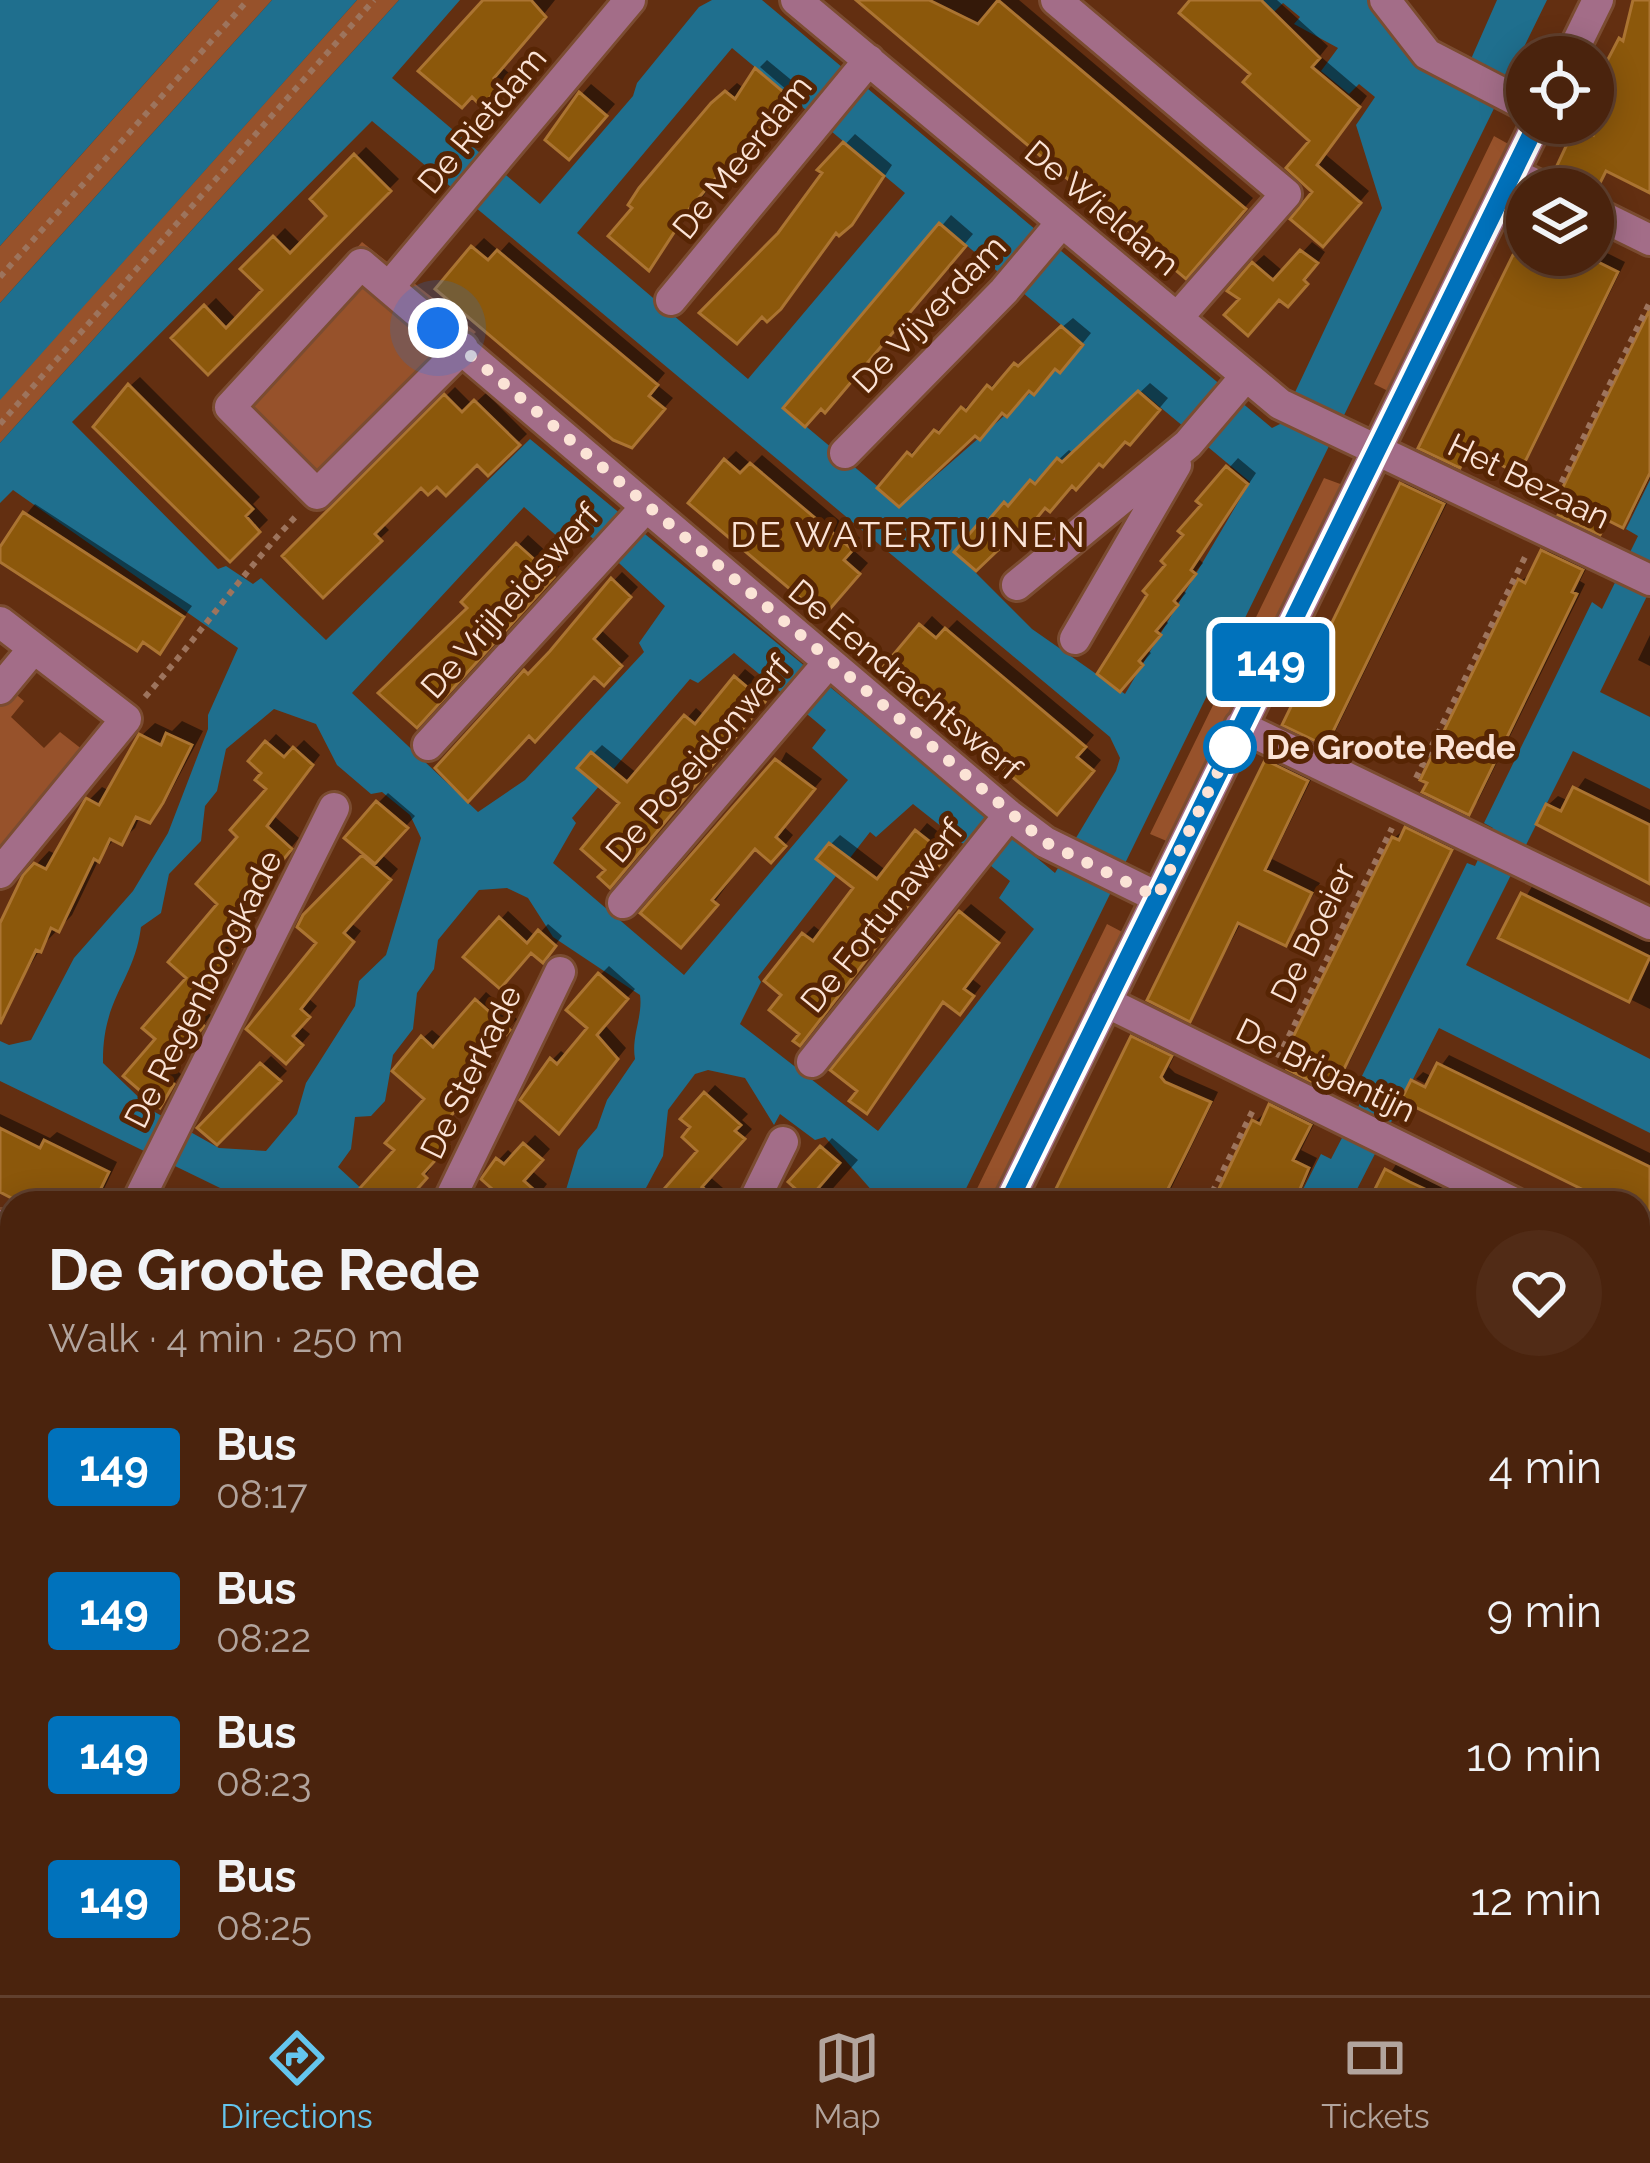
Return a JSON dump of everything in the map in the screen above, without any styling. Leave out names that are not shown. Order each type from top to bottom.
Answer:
[{"type":"street","name":"De Rietdam","points":[[389,286],[630,0]]},
{"type":"street","name":"De Wieldam","points":[[796,0],[863,66],[1057,228],[1178,318],[1241,382],[1376,447]]},
{"type":"street","points":[[1056,0],[1286,194],[1178,318]]},
{"type":"street","points":[[1385,0],[1427,53],[1506,95]]},
{"type":"street","points":[[1580,36],[1598,0]]},
{"type":"street","name":"De Meerdam","points":[[671,300],[863,66]]},
{"type":"street","points":[[1014,1191],[1506,190]]},
{"type":"street","points":[[1614,222],[1650,240]]},
{"type":"street","name":"De Vijverdam","points":[[845,453],[1004,291],[1057,228]]},
{"type":"street","points":[[389,286],[361,264],[230,407],[317,494],[463,348]]},
{"type":"street","name":"De Eendrachtswerf","points":[[389,286],[640,512],[1005,819],[1157,897]]},
{"type":"street","points":[[1017,585],[1188,444],[1241,382]]},
{"type":"street","points":[[1075,639],[1188,444]]},
{"type":"street","name":"Het Bezaan","points":[[1376,447],[1650,580]]},
{"type":"street","name":"De Vrijheidswerf","points":[[428,745],[640,512]]},
{"type":"street","points":[[0,622],[126,718],[0,873]]},
{"type":"street","points":[[0,689],[34,648]]},
{"type":"street","name":"De Poseidonwerf","points":[[623,903],[825,666]]},
{"type":"street","points":[[1240,726],[1650,924]]},
{"type":"street","name":"De Regenboogkade","points":[[143,1191],[334,808]]},
{"type":"street","name":"De Fortunawerf","points":[[812,1062],[1005,819]]},
{"type":"street","name":"De Sterkade","points":[[454,1191],[560,972]]},
{"type":"street","name":"De Brigantijn","points":[[1106,1002],[1490,1191]]},
{"type":"street","points":[[759,1191],[783,1142]]},
{"type":"path","points":[[0,277],[248,0]]},
{"type":"path","points":[[0,424],[374,0]]},
{"type":"path","name":"De Boeier","points":[[1213,1191],[1650,302]]},
{"type":"path","points":[[126,718],[200,635],[248,566],[317,494]]},
{"type":"shaded area","points":[[219,0],[272,0],[0,303],[0,246]]},
{"type":"shaded area","points":[[357,0],[399,0],[0,443],[0,399]]},
{"type":"shaded area","points":[[1494,136],[1512,146],[1392,393],[1374,384]]},
{"type":"shaded area","points":[[362,242],[476,332],[304,499],[212,410]]},
{"type":"shaded area","points":[[1324,478],[1343,485],[1169,842],[1150,834]]},
{"type":"shaded area","points":[[12,691],[24,701],[11,717],[44,748],[60,732],[83,750],[0,854],[0,704]]},
{"type":"shaded area","points":[[1107,924],[1126,934],[1000,1191],[976,1191]]},
{"type":"water","points":[[0,0],[219,0],[0,246]]},
{"type":"water","points":[[272,0],[357,0],[0,400],[0,303]]},
{"type":"water","points":[[399,0],[460,0],[392,78],[540,204],[633,96],[637,83],[699,7],[712,0],[762,0],[1272,428],[1280,424],[1382,208],[1356,125],[1375,97],[1359,84],[1349,94],[1321,71],[1338,48],[1294,24],[1300,17],[1283,3],[1272,14],[1257,0],[1371,0],[1460,84],[1497,0],[1547,0],[1529,36],[1506,36],[1506,84],[965,1191],[872,1191],[825,1137],[815,1140],[780,1114],[774,1125],[745,1078],[708,1070],[695,1074],[668,1110],[663,1156],[644,1191],[566,1191],[578,1150],[597,1128],[607,1100],[635,1059],[640,995],[553,937],[528,898],[507,888],[479,890],[438,940],[434,969],[417,993],[413,1029],[393,1055],[385,1101],[371,1116],[355,1117],[351,1149],[338,1167],[364,1191],[226,1191],[0,1081],[0,1041],[9,1045],[31,1040],[74,958],[133,891],[168,833],[208,729],[208,715],[238,648],[13,490],[0,503],[0,443]],"holes":[[[732,48],[905,193],[748,379],[577,233]],[[372,121],[1110,737],[1120,758],[1116,771],[1055,873],[530,439],[326,640],[261,578],[253,584],[226,566],[218,569],[72,422]],[[940,223],[1085,345],[901,506],[783,407]],[[1142,392],[1250,482],[1125,694],[1032,629],[955,552]],[[524,507],[559,538],[575,522],[665,606],[639,643],[644,652],[525,780],[478,812],[352,693]],[[734,653],[826,730],[812,748],[848,780],[684,975],[553,863],[576,823],[572,818],[690,679],[698,683]],[[274,709],[316,724],[337,765],[371,794],[382,792],[410,815],[421,838],[386,955],[359,981],[355,1006],[306,1083],[297,1114],[266,1151],[219,1148],[153,1111],[103,1063],[104,1040],[141,927],[161,913],[169,874],[201,841],[205,806],[217,791],[226,749]],[[913,804],[1010,881],[999,898],[1034,929],[878,1131],[740,1024],[761,982],[758,977],[870,832],[876,837]]]},
{"type":"water","points":[[1650,480],[1650,590],[1600,692],[1650,717],[1650,789],[1573,751],[1466,965],[1650,1059],[1650,1133],[1439,1028],[1356,1191],[1302,1191],[1321,1154],[1331,1159],[1369,1086],[1359,1082],[1467,863],[1475,866],[1493,828],[1484,823],[1592,602],[1602,609],[1638,536],[1626,529]]},
{"type":"building","points":[[483,0],[531,0],[546,17],[494,78],[501,84],[482,107],[472,97],[462,108],[418,71]]},
{"type":"building","points":[[856,0],[929,0],[978,24],[998,0],[1246,209],[1186,279]]},
{"type":"building","points":[[1190,0],[1261,0],[1320,58],[1312,67],[1360,107],[1317,165],[1361,203],[1323,247],[1290,219],[1312,192],[1286,168],[1309,141],[1243,82],[1250,74],[1179,13]]},
{"type":"building","points":[[1633,0],[1650,0],[1650,193],[1614,175],[1614,168],[1556,168],[1567,144],[1614,144],[1614,48],[1619,38],[1623,41]]},
{"type":"building","points":[[755,68],[793,100],[781,118],[738,152],[690,208],[649,271],[608,236],[632,208],[628,205],[639,188],[711,103],[725,91],[735,99]]},
{"type":"building","points":[[579,92],[607,116],[569,160],[545,140]]},
{"type":"building","points":[[843,142],[884,176],[852,225],[839,236],[836,233],[781,309],[767,322],[762,317],[737,344],[699,313],[778,233],[822,173],[817,170]]},
{"type":"building","points":[[354,154],[391,191],[208,375],[171,338],[204,305],[226,328],[262,290],[240,269],[273,236],[290,253],[326,216],[310,199]]},
{"type":"building","points":[[939,223],[966,246],[825,413],[821,409],[805,427],[783,408]]},
{"type":"building","points":[[471,246],[488,260],[497,250],[658,385],[649,396],[665,409],[632,448],[613,440],[435,289]]},
{"type":"building","points":[[1300,250],[1318,263],[1304,280],[1308,284],[1288,307],[1279,300],[1248,336],[1224,315],[1239,299],[1227,291],[1252,262],[1273,280]]},
{"type":"building","points":[[1506,269],[1506,276],[1614,276],[1614,270],[1618,272],[1519,474],[1469,449],[1460,468],[1418,448]]},
{"type":"building","points":[[1650,309],[1650,473],[1623,528],[1607,520],[1600,535],[1558,515],[1565,500],[1558,497]]},
{"type":"building","points":[[1061,326],[1083,345],[1060,373],[1055,369],[1007,417],[1002,413],[980,440],[975,436],[899,507],[877,488],[907,452],[912,456],[934,430],[939,433],[961,407],[966,411],[987,385],[992,389],[1014,363],[1018,366]]},
{"type":"building","points":[[128,384],[253,509],[246,516],[260,532],[230,562],[93,427]]},
{"type":"building","points":[[1138,391],[1160,410],[1130,445],[1125,442],[1103,467],[1099,464],[1076,490],[1072,486],[1050,512],[1045,508],[1023,535],[1018,531],[976,571],[954,552],[977,525],[981,529],[1030,480],[1035,484],[1057,458],[1062,462]]},
{"type":"building","points":[[444,394],[462,412],[474,400],[520,445],[488,476],[477,465],[446,496],[437,487],[428,495],[421,488],[375,534],[382,541],[323,598],[282,556]]},
{"type":"building","points":[[724,459],[740,473],[750,463],[853,550],[844,560],[860,574],[823,617],[688,503]]},
{"type":"building","points":[[1226,466],[1248,484],[1191,570],[1196,574],[1156,631],[1161,635],[1139,661],[1143,665],[1120,692],[1097,674],[1147,595],[1143,591],[1165,565],[1161,561],[1183,535],[1178,531],[1201,505],[1196,501]]},
{"type":"building","points":[[1400,483],[1444,504],[1326,746],[1282,725]]},
{"type":"building","points":[[23,512],[184,617],[160,654],[143,642],[137,651],[0,562],[0,547]]},
{"type":"building","points":[[516,543],[554,577],[417,728],[378,693],[467,608],[461,602]]},
{"type":"building","points":[[1541,550],[1583,570],[1572,592],[1577,594],[1469,815],[1422,792],[1427,783],[1420,780],[1518,579],[1525,583]]},
{"type":"building","points":[[611,578],[631,597],[594,639],[622,666],[604,686],[594,677],[535,742],[529,736],[468,802],[435,768],[524,670],[528,674],[550,651]]},
{"type":"building","points":[[919,624],[936,638],[945,628],[1086,747],[1077,757],[1094,771],[1057,815],[883,667]]},
{"type":"building","points":[[734,676],[765,702],[610,888],[598,877],[605,870],[581,849],[619,803],[577,768],[591,752],[627,782],[684,715],[695,724]]},
{"type":"building","points":[[166,733],[192,745],[163,803],[150,823],[136,817],[122,845],[110,839],[99,862],[94,859],[59,932],[51,928],[41,952],[36,950],[0,1024],[0,923],[23,875],[34,863],[46,869],[86,798],[99,805],[139,734],[161,745]]},
{"type":"building","points":[[265,741],[284,757],[293,747],[313,765],[267,826],[292,849],[252,898],[260,905],[217,953],[231,964],[190,1013],[204,1026],[165,1076],[174,1084],[160,1108],[123,1076],[155,1039],[142,1028],[186,978],[168,962],[217,904],[196,884],[237,837],[230,830],[266,789],[255,780],[261,773],[248,761]]},
{"type":"building","points":[[775,759],[815,789],[776,837],[786,846],[771,863],[755,849],[712,900],[718,905],[681,948],[640,913]]},
{"type":"building","points":[[1265,760],[1308,781],[1265,870],[1312,893],[1286,946],[1238,923],[1190,1022],[1147,1000]]},
{"type":"building","points":[[1573,787],[1650,825],[1650,884],[1536,824],[1546,804],[1561,811]]},
{"type":"building","points":[[376,801],[408,828],[375,864],[344,838]]},
{"type":"building","points":[[1405,827],[1452,850],[1341,1075],[1337,1072],[1328,1090],[1287,1069],[1301,1041],[1293,1037],[1392,837],[1399,840]]},
{"type":"building","points":[[915,830],[947,855],[800,1046],[793,1041],[799,1034],[769,1010],[781,995],[764,981],[802,933],[813,941],[853,888],[816,859],[829,843],[877,879]]},
{"type":"building","points":[[362,855],[391,880],[344,933],[354,942],[301,1009],[310,1017],[293,1036],[303,1045],[286,1064],[246,1029],[316,943],[297,927],[303,915]]},
{"type":"building","points":[[1521,893],[1650,957],[1629,1002],[1498,938]]},
{"type":"building","points":[[959,911],[999,943],[964,989],[974,996],[960,1015],[943,1002],[867,1114],[849,1101],[857,1091],[830,1070]]},
{"type":"building","points":[[499,917],[527,943],[538,930],[556,946],[543,963],[531,953],[500,989],[463,957]]},
{"type":"building","points":[[598,973],[628,999],[597,1035],[618,1059],[559,1134],[520,1100],[550,1058],[557,1064],[587,1028],[566,1010]]},
{"type":"building","points":[[475,999],[510,1030],[470,1078],[478,1086],[435,1133],[449,1145],[423,1174],[427,1178],[416,1191],[363,1191],[360,1188],[394,1150],[385,1143],[424,1099],[392,1071],[421,1036],[433,1047]]},
{"type":"building","points":[[1131,1036],[1172,1056],[1161,1077],[1165,1082],[1211,1102],[1167,1191],[1055,1191]]},
{"type":"building","points":[[260,1063],[281,1081],[217,1145],[197,1128]]},
{"type":"building","points":[[1437,1063],[1650,1167],[1650,1191],[1586,1191],[1401,1100],[1411,1080],[1425,1087]]},
{"type":"building","points":[[704,1092],[741,1125],[735,1131],[745,1139],[702,1187],[707,1191],[664,1189],[697,1151],[682,1137],[690,1127],[680,1119]]},
{"type":"building","points":[[1269,1104],[1311,1125],[1293,1160],[1309,1168],[1299,1191],[1218,1191],[1252,1120],[1260,1124]]},
{"type":"building","points":[[0,1128],[40,1148],[44,1140],[109,1172],[100,1191],[0,1191]]},
{"type":"building","points":[[523,1143],[543,1160],[524,1181],[535,1191],[494,1191],[481,1179],[496,1158],[504,1164]]},
{"type":"building","points":[[820,1146],[840,1163],[816,1191],[798,1191],[788,1182]]},
{"type":"building","points":[[1385,1169],[1429,1191],[1374,1191]]},
{"type":"bus line","name":"149","points":[[1014,1191],[1528,144]]},
{"type":"place","name":"De Groote Rede","points":[[1230,747]]},
{"type":"district","name":"DE WATERTUINEN","points":[[909,534]]},
{"type":"route","points":[[438,328],[1045,842],[1157,897],[1230,747]]}]
